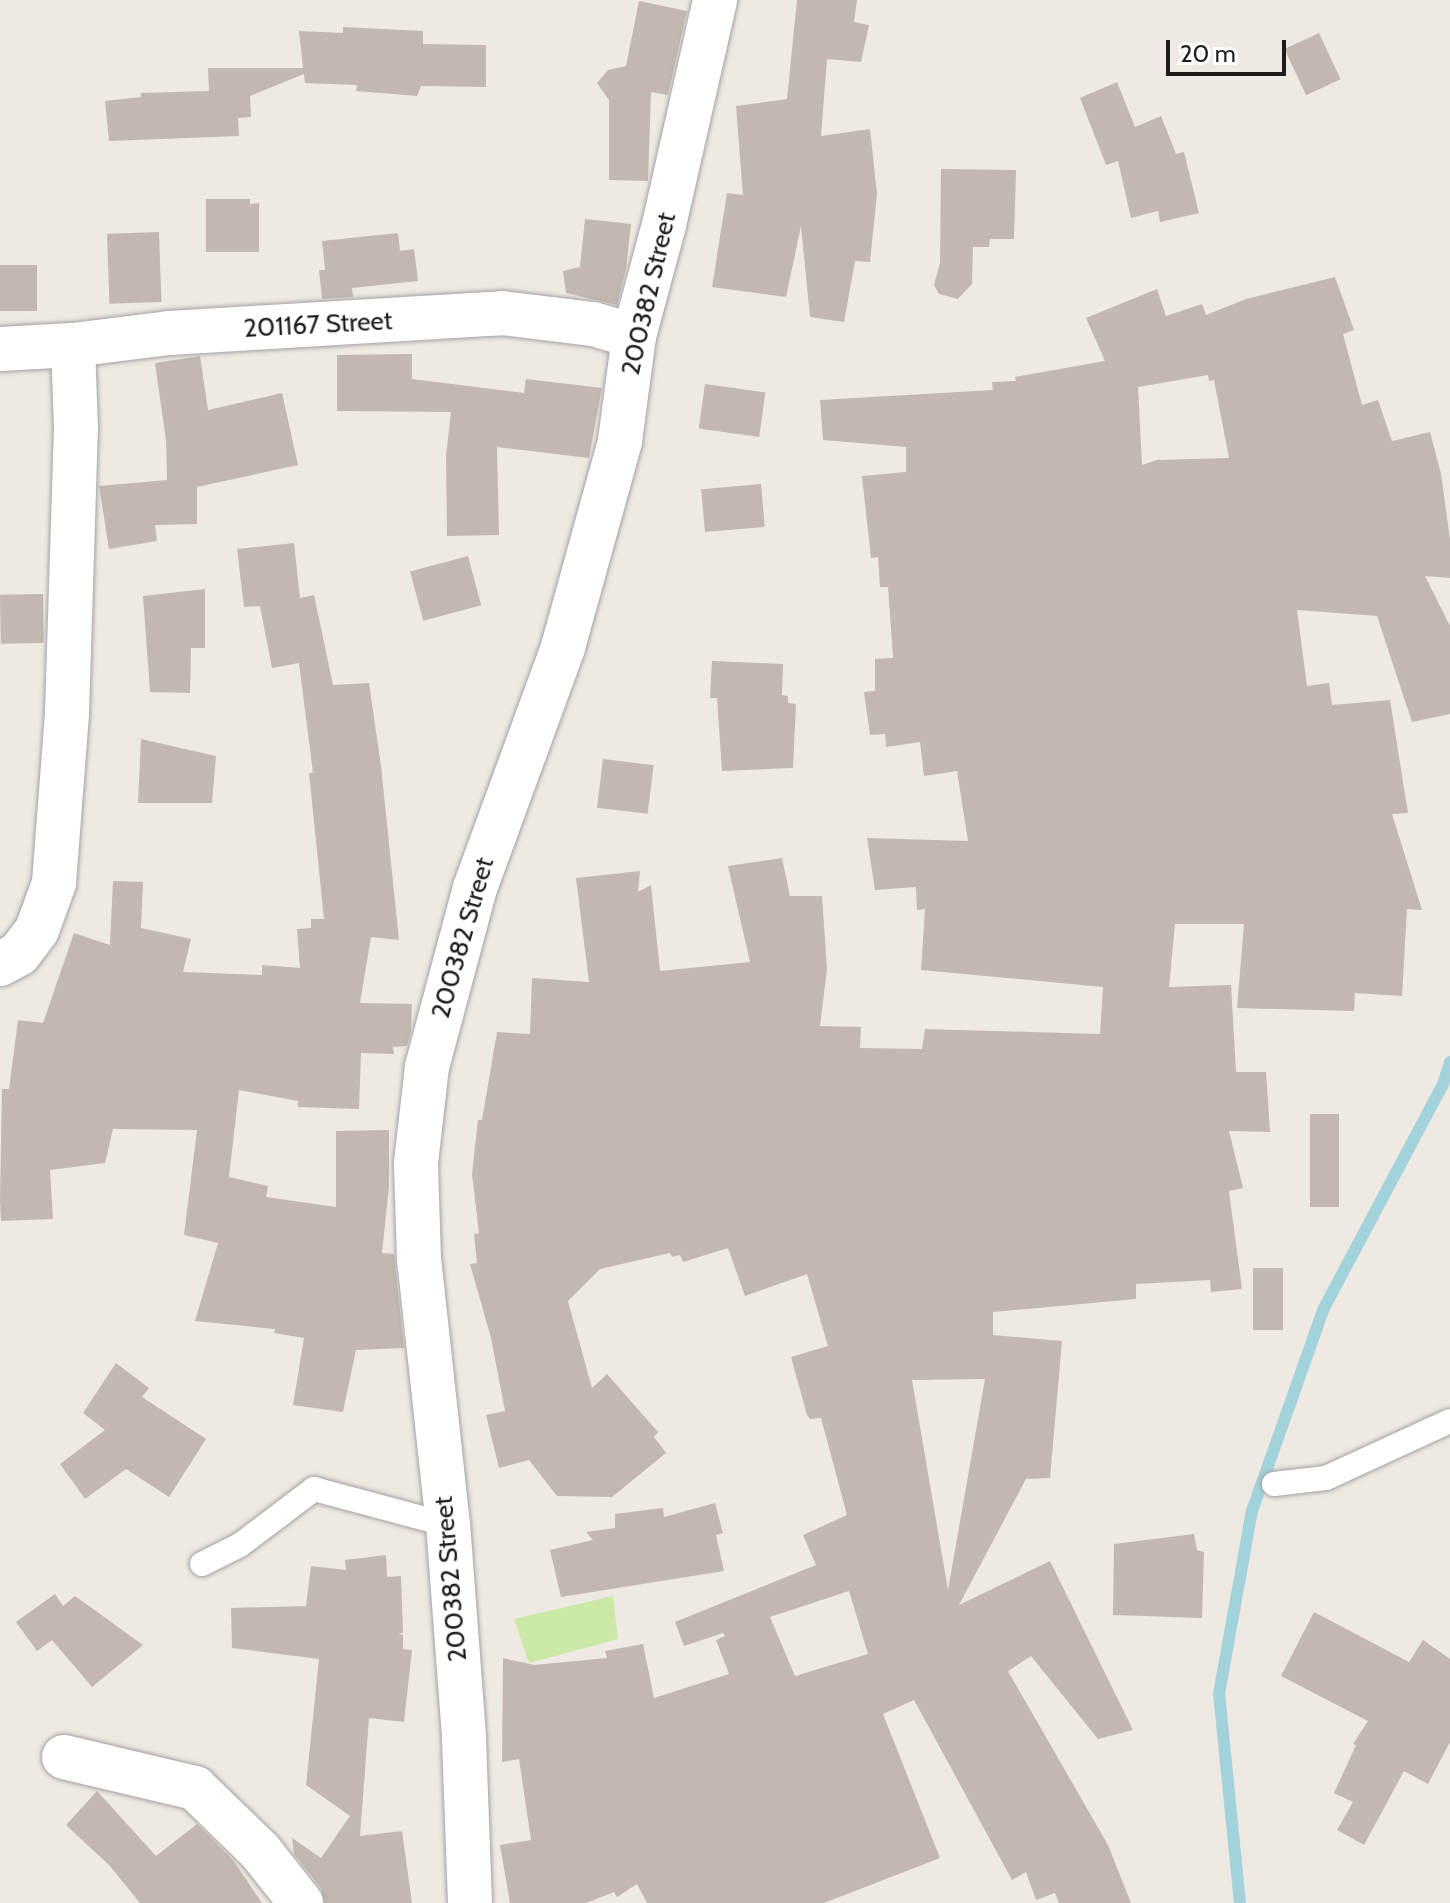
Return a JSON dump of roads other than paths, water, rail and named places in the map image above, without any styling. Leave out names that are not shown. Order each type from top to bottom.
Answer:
[{"type":"street","name":"200382 Street","points":[[470,1903],[464,1736],[448,1525],[419,1260],[416,1163],[427,1067],[475,888],[563,647],[620,441],[634,336],[664,225],[715,0]]},
{"type":"street","name":"201167 Street","points":[[0,349],[73,345],[169,333],[502,313],[593,324],[634,336]]},
{"type":"street","points":[[0,964],[19,954],[37,930],[54,883],[67,713],[76,428],[73,345]]},
{"type":"street","points":[[64,1757],[195,1788],[260,1851],[301,1903]]},
{"type":"lane","points":[[1274,1484],[1326,1478],[1450,1421]]},
{"type":"lane","points":[[202,1564],[240,1545],[314,1489],[321,1488],[448,1525]]},
{"type":"waterway","points":[[1240,1903],[1219,1694],[1252,1511],[1324,1308],[1443,1084],[1450,1062]]}]
